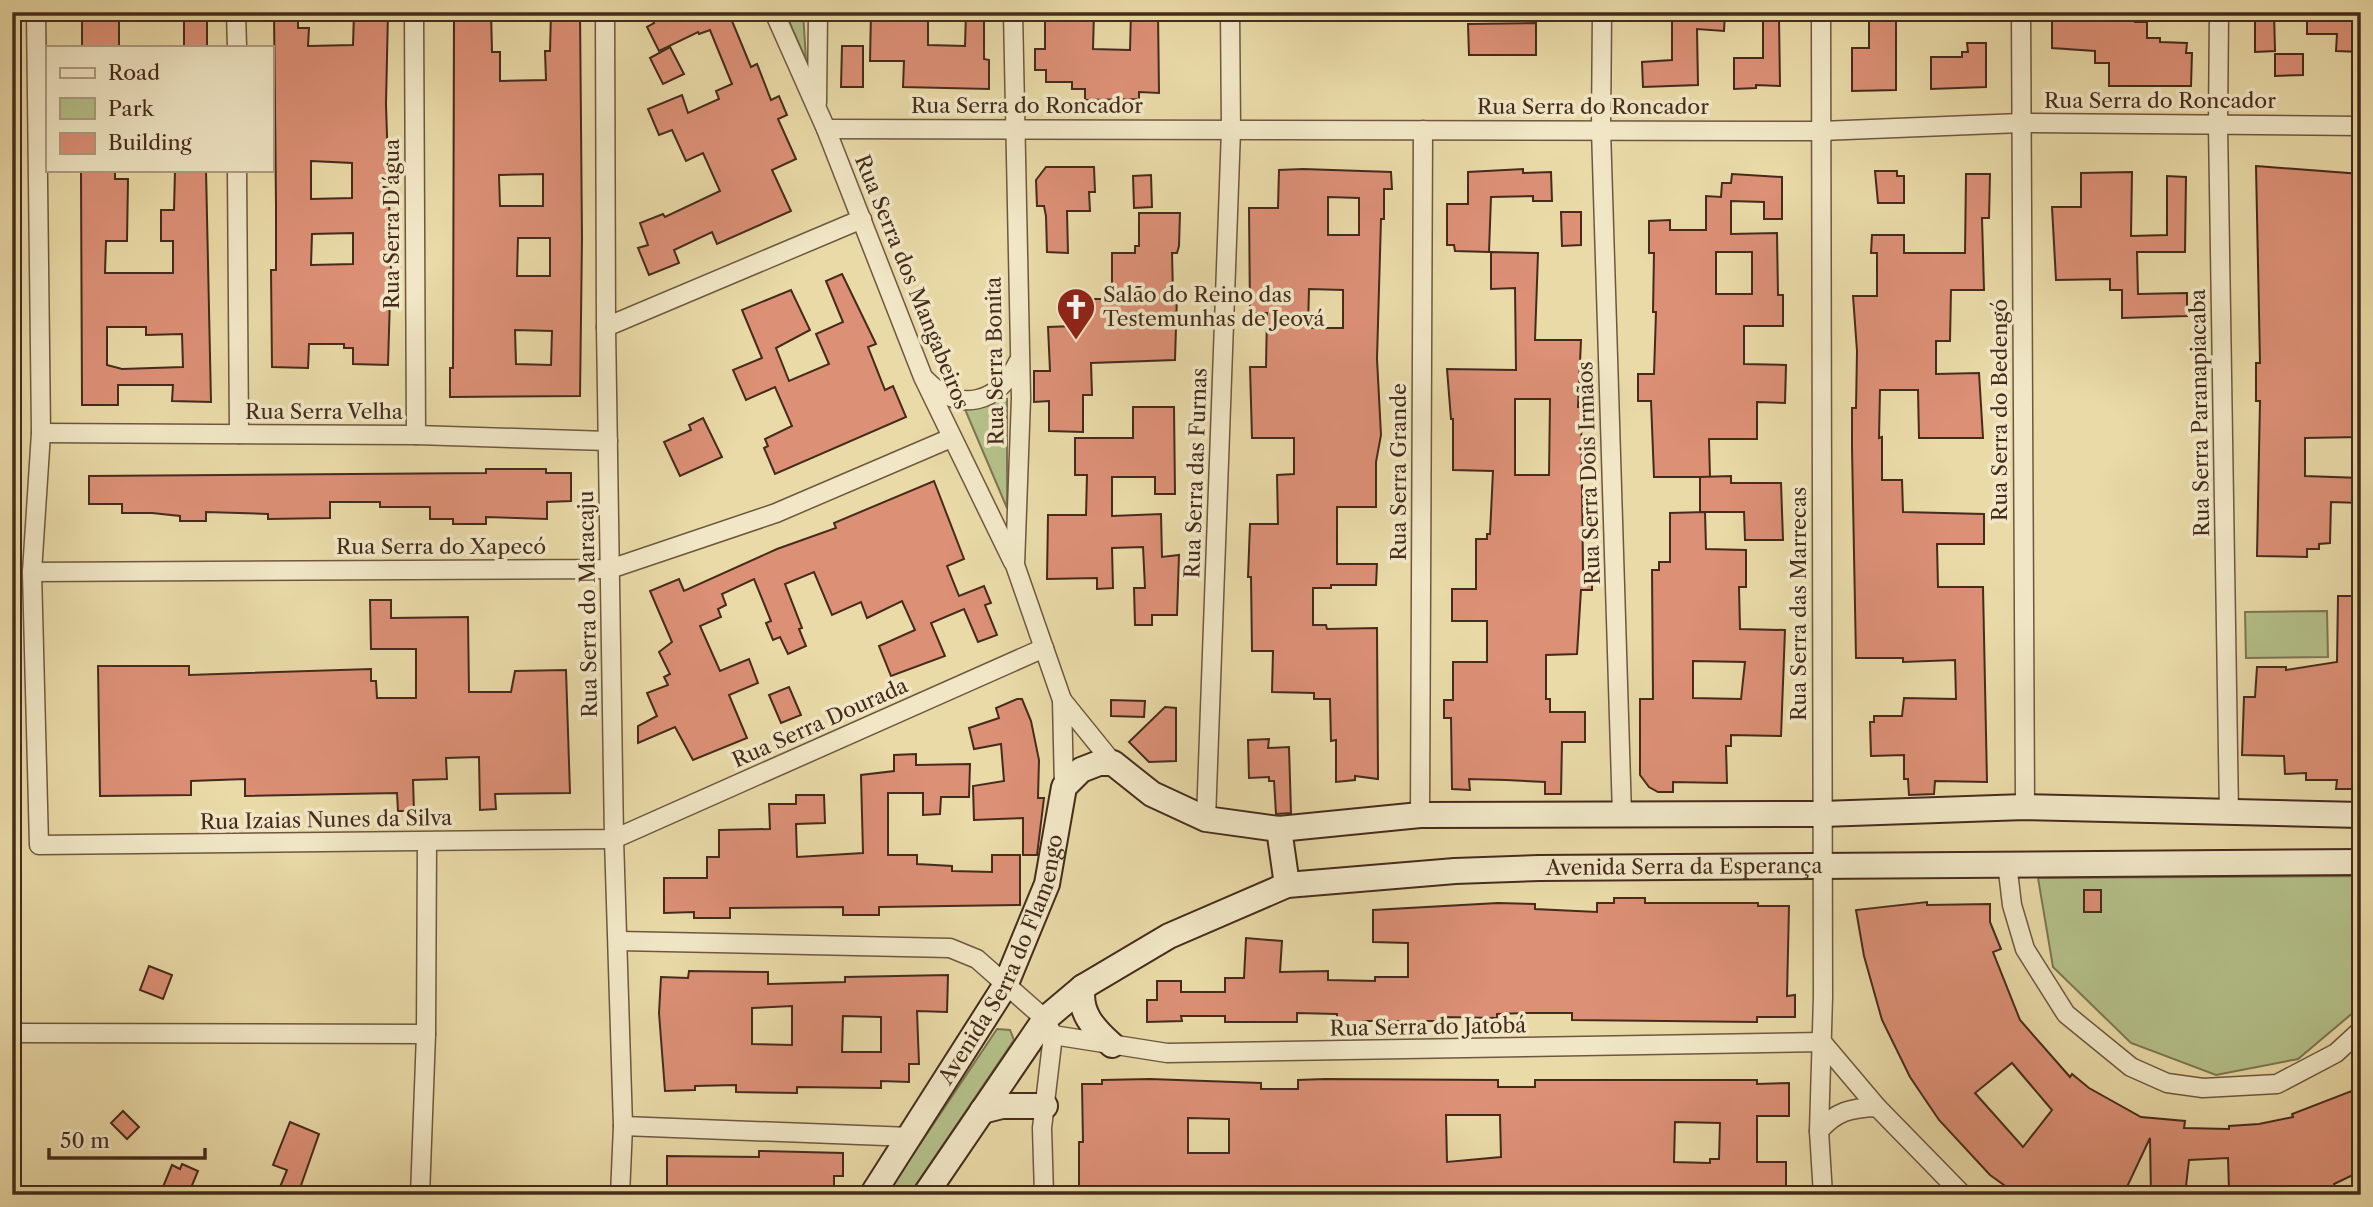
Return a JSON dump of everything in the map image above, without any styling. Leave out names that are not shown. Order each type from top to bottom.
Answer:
[{"type":"street","points":[[32,572],[41,433],[36,12]]},
{"type":"street","points":[[236,12],[237,46]]},
{"type":"street","name":"Rua Serra D'água","points":[[414,12],[416,435]]},
{"type":"street","name":"Rua Serra do Maracaju","points":[[605,12],[606,327],[614,839],[623,1126],[620,1195]]},
{"type":"street","name":"Rua Serra dos Mangabeiros","points":[[774,12],[826,129],[923,377],[1015,565]]},
{"type":"street","points":[[817,110],[818,12]]},
{"type":"street","name":"Rua Serra Bonita","points":[[1013,12],[1013,127],[1021,398],[1015,565],[1062,700]]},
{"type":"street","name":"Rua Serra das Furnas","points":[[1206,819],[1231,130],[1230,12]]},
{"type":"street","name":"Rua Serra Dois Irmãos","points":[[1602,12],[1601,130],[1622,815]]},
{"type":"street","name":"Rua Serra das Marrecas","points":[[1821,12],[1823,866],[1819,1131],[1822,1195]]},
{"type":"street","name":"Rua Serra do Bedengó","points":[[2021,12],[2025,807]]},
{"type":"street","name":"Rua Serra Paranapiacaba","points":[[2220,12],[2218,125],[2229,814]]},
{"type":"street","name":"Rua Serra do Roncador","points":[[826,129],[1013,127],[1821,131],[2021,123],[2361,126]]},
{"type":"street","name":"Rua Serra Grande","points":[[1420,815],[1423,130]]},
{"type":"street","points":[[237,172],[239,434]]},
{"type":"street","points":[[606,327],[862,219]]},
{"type":"street","points":[[923,377],[948,396],[963,400],[985,398],[1009,381],[1018,362]]},
{"type":"street","name":"Rua Serra Velha","points":[[41,433],[416,435],[608,441]]},
{"type":"street","name":"Rua Serra do Xapecó","points":[[32,572],[610,569],[776,513],[951,438]]},
{"type":"street","name":"Rua Izaias Nunes da Silva","points":[[32,572],[39,845],[614,839]]},
{"type":"street","name":"Rua Serra Dourada","points":[[614,839],[1044,648]]},
{"type":"street","points":[[1062,700],[1113,763],[1152,794],[1206,819],[1279,829],[1420,815],[1822,814],[2025,807],[2229,814],[2361,815]]},
{"type":"street","name":"Avenida Serra do Flamengo","points":[[872,1195],[1005,986],[1047,884],[1064,787],[1062,700]]},
{"type":"street","points":[[1064,787],[1081,770],[1099,763],[1113,763]]},
{"type":"street","points":[[1279,829],[1287,885]]},
{"type":"street","points":[[420,1195],[426,1034],[427,842]]},
{"type":"street","name":"Avenida Serra da Esperança","points":[[1049,1027],[1083,987],[1169,936],[1287,885],[1455,871],[2007,863],[2361,862]]},
{"type":"street","points":[[2007,863],[2012,905],[2025,948],[2066,1014],[2131,1067],[2167,1083],[2203,1088],[2277,1084],[2336,1053],[2361,1030]]},
{"type":"street","points":[[619,941],[950,948],[977,959],[1049,1027],[1044,1195]]},
{"type":"street","points":[[1083,987],[1080,1002],[1087,1017],[1112,1045]]},
{"type":"street","points":[[925,1195],[982,1111],[1049,1027]]},
{"type":"street","name":"Rua Serra do Jatobá","points":[[1049,1027],[1112,1045],[1181,1053],[1822,1042]]},
{"type":"street","points":[[12,1033],[426,1034]]},
{"type":"street","points":[[1822,1042],[1877,1107],[1963,1195]]},
{"type":"street","points":[[982,1111],[1002,1106],[1045,1106]]},
{"type":"street","points":[[1819,1131],[1829,1119],[1848,1108],[1877,1107]]},
{"type":"street","points":[[623,1126],[911,1137]]},
{"type":"green space","points":[[785,12],[803,12],[806,60]]},
{"type":"green space","points":[[1007,399],[1007,508],[964,407]]},
{"type":"green space","points":[[2327,611],[2328,657],[2246,658],[2245,612]]},
{"type":"green space","points":[[2361,876],[2361,1006],[2298,1059],[2216,1075],[2131,1043],[2053,967],[2038,878]]},
{"type":"green space","points":[[997,1029],[1010,1030],[1014,1040],[909,1195],[886,1195]]},
{"type":"building","points":[[82,12],[119,12],[119,46],[82,46]]},
{"type":"building","points":[[184,12],[207,12],[207,46],[184,46]]},
{"type":"building","points":[[274,12],[298,12],[298,28],[309,28],[308,46],[353,45],[354,12],[388,12],[386,104],[391,263],[388,365],[353,364],[353,348],[344,348],[344,344],[309,344],[308,368],[272,367],[271,270],[276,270]],"holes":[[[311,161],[352,163],[352,198],[311,199]],[[353,233],[353,264],[311,265],[312,234]]]},
{"type":"building","points":[[454,12],[491,12],[492,52],[500,52],[500,81],[546,80],[545,51],[550,51],[551,12],[580,12],[580,396],[450,397],[450,368],[453,368]],"holes":[[[543,174],[543,206],[500,206],[499,175]],[[518,238],[550,238],[550,276],[517,276]],[[515,330],[552,331],[551,365],[516,364]]]},
{"type":"building","points":[[649,12],[752,12],[732,21],[751,67],[757,64],[771,100],[779,96],[787,115],[778,119],[796,159],[772,170],[791,211],[717,244],[712,232],[674,250],[679,263],[649,275],[638,248],[648,245],[640,223],[663,214],[665,217],[720,191],[703,153],[686,161],[672,130],[659,135],[648,109],[682,95],[688,113],[719,99],[716,91],[732,84],[710,30],[699,34],[698,32],[659,51],[647,27],[654,23]]},
{"type":"building","points":[[871,12],[928,12],[928,45],[965,46],[966,12],[984,12],[984,59],[989,60],[989,89],[903,87],[904,61],[870,61]]},
{"type":"building","points":[[1045,12],[1094,12],[1093,49],[1130,50],[1131,12],[1158,12],[1159,93],[1139,92],[1139,99],[1085,100],[1085,89],[1072,89],[1072,82],[1046,82],[1046,70],[1035,70],[1035,49],[1045,49]]},
{"type":"building","points":[[1672,12],[1725,12],[1724,31],[1697,29],[1698,85],[1643,87],[1642,62],[1672,60]]},
{"type":"building","points":[[1869,12],[1896,12],[1896,90],[1852,91],[1852,48],[1869,48]]},
{"type":"building","points":[[2052,12],[2135,12],[2135,22],[2147,22],[2147,38],[2160,38],[2160,42],[2187,43],[2186,53],[2192,53],[2191,86],[2109,86],[2109,63],[2095,63],[2095,51],[2052,48]]},
{"type":"building","points":[[2255,12],[2274,12],[2275,51],[2255,52]]},
{"type":"building","points":[[2361,12],[2361,52],[2336,51],[2337,34],[2307,34],[2307,15]]},
{"type":"building","points":[[1779,17],[1780,86],[1756,85],[1756,88],[1734,89],[1734,58],[1763,58],[1763,18]]},
{"type":"building","points":[[1536,23],[1536,55],[1469,55],[1468,24]]},
{"type":"building","points":[[1967,43],[1986,43],[1986,87],[1931,89],[1931,57],[1962,57],[1962,52],[1968,52]]},
{"type":"building","points":[[842,46],[863,46],[863,87],[841,87]]},
{"type":"building","points":[[670,47],[684,74],[663,84],[650,58]]},
{"type":"building","points":[[2275,54],[2303,54],[2303,75],[2275,76]]},
{"type":"building","points":[[2256,166],[2361,174],[2361,437],[2305,438],[2305,476],[2361,478],[2361,503],[2331,502],[2330,543],[2319,544],[2319,549],[2307,549],[2307,557],[2257,556],[2260,401],[2256,401],[2256,363],[2260,363]]},
{"type":"building","points":[[1046,167],[1094,167],[1095,192],[1089,192],[1090,211],[1067,211],[1068,253],[1047,252],[1046,216],[1044,206],[1037,206],[1036,180]]},
{"type":"building","points":[[1523,169],[1523,173],[1551,172],[1552,201],[1533,201],[1533,196],[1491,197],[1489,252],[1455,251],[1454,245],[1447,245],[1447,204],[1468,204],[1468,172]]},
{"type":"building","points":[[1279,170],[1391,172],[1392,189],[1384,189],[1384,219],[1381,219],[1377,359],[1381,435],[1376,462],[1376,507],[1337,507],[1337,564],[1377,564],[1376,585],[1331,585],[1331,588],[1313,588],[1313,625],[1326,625],[1327,629],[1377,628],[1378,779],[1355,776],[1355,780],[1336,782],[1336,740],[1331,741],[1330,699],[1314,699],[1314,693],[1272,692],[1273,651],[1252,651],[1251,577],[1248,577],[1250,524],[1278,524],[1277,475],[1294,474],[1294,438],[1252,438],[1250,367],[1266,367],[1267,313],[1250,313],[1249,208],[1278,208]],"holes":[[[1328,197],[1359,198],[1359,235],[1328,235]],[[1309,289],[1343,290],[1343,328],[1308,328]]]},
{"type":"building","points":[[1875,171],[1897,171],[1897,176],[1904,176],[1904,203],[1878,203]]},
{"type":"building","points":[[81,172],[115,172],[115,179],[128,179],[127,241],[106,241],[105,273],[173,273],[173,241],[161,241],[161,210],[174,210],[175,172],[206,172],[211,402],[172,401],[173,385],[118,385],[118,405],[82,405]],"holes":[[[107,327],[146,327],[146,335],[182,334],[183,367],[122,369],[107,365]]]},
{"type":"building","points":[[2132,172],[2131,236],[2167,235],[2167,176],[2186,177],[2185,252],[2137,252],[2138,294],[2187,293],[2187,316],[2122,318],[2122,290],[2110,290],[2110,279],[2056,280],[2052,207],[2081,207],[2081,173]]},
{"type":"building","points":[[1732,174],[1782,177],[1782,219],[1764,219],[1764,202],[1731,201],[1731,234],[1777,233],[1778,295],[1783,295],[1783,326],[1744,326],[1744,364],[1786,365],[1785,403],[1757,402],[1757,439],[1709,439],[1710,477],[1654,477],[1651,401],[1638,401],[1638,374],[1654,374],[1656,312],[1653,312],[1654,253],[1649,253],[1649,221],[1670,220],[1670,230],[1706,230],[1706,196],[1721,197],[1722,183],[1731,183]],"holes":[[[1716,252],[1752,252],[1752,294],[1716,294]]]},
{"type":"building","points":[[1966,174],[1990,174],[1989,218],[1982,218],[1984,290],[1951,290],[1950,341],[1936,341],[1936,374],[1979,373],[1983,438],[1919,438],[1918,390],[1880,390],[1879,438],[1882,437],[1882,480],[1902,480],[1903,512],[1984,514],[1984,544],[1937,544],[1938,587],[1983,587],[1987,782],[1935,781],[1934,794],[1909,795],[1908,779],[1904,779],[1904,755],[1871,756],[1870,722],[1874,722],[1874,716],[1902,716],[1904,698],[1956,699],[1955,660],[1903,662],[1903,658],[1856,658],[1852,408],[1856,408],[1857,351],[1853,296],[1877,296],[1877,253],[1871,253],[1872,235],[1904,235],[1904,253],[1965,253]]},
{"type":"building","points":[[1151,175],[1152,207],[1134,208],[1133,176]]},
{"type":"building","points":[[1561,212],[1581,212],[1581,245],[1562,246]]},
{"type":"building","points":[[1139,213],[1180,213],[1179,246],[1177,253],[1172,253],[1173,294],[1177,294],[1175,360],[1091,363],[1092,395],[1083,395],[1083,432],[1049,431],[1049,401],[1034,402],[1034,371],[1050,371],[1048,327],[1075,326],[1074,299],[1112,299],[1112,253],[1135,253],[1135,246],[1139,246]]},
{"type":"building","points":[[1491,252],[1538,253],[1535,340],[1581,340],[1578,407],[1581,407],[1583,570],[1592,570],[1592,590],[1581,590],[1577,654],[1546,655],[1546,699],[1550,699],[1550,712],[1585,712],[1585,742],[1562,742],[1561,794],[1545,794],[1545,782],[1506,780],[1469,779],[1470,790],[1452,789],[1451,718],[1444,718],[1444,700],[1453,700],[1453,662],[1487,662],[1487,621],[1452,621],[1452,589],[1476,589],[1476,539],[1487,539],[1487,534],[1490,534],[1493,471],[1453,470],[1453,419],[1447,369],[1516,370],[1515,288],[1491,289]],"holes":[[[1515,399],[1550,399],[1549,475],[1515,475]]]},
{"type":"building","points":[[842,274],[876,344],[868,347],[885,390],[893,386],[906,417],[775,474],[764,448],[768,446],[765,439],[792,426],[775,387],[746,400],[733,370],[762,358],[742,310],[791,290],[810,330],[776,348],[789,381],[829,364],[816,334],[843,322],[826,281]]},
{"type":"building","points":[[1133,407],[1174,407],[1175,494],[1155,494],[1155,477],[1112,477],[1112,516],[1161,514],[1162,557],[1179,555],[1177,615],[1152,615],[1152,625],[1135,625],[1134,588],[1145,588],[1143,547],[1112,548],[1113,588],[1097,589],[1097,578],[1047,579],[1048,515],[1086,515],[1087,475],[1075,475],[1075,438],[1133,438]]},
{"type":"building","points":[[703,418],[722,457],[680,476],[664,442],[691,430],[689,425]]},
{"type":"building","points":[[486,469],[546,469],[546,473],[571,473],[571,501],[547,502],[547,519],[486,517],[486,524],[453,524],[453,519],[430,519],[430,507],[380,507],[380,502],[330,502],[330,518],[268,519],[268,514],[206,512],[206,521],[180,521],[180,516],[152,513],[122,513],[122,504],[89,504],[89,476],[486,473]]},
{"type":"building","points":[[1731,476],[1731,483],[1781,483],[1783,540],[1745,540],[1744,512],[1700,512],[1700,477]]},
{"type":"building","points":[[934,481],[964,559],[947,566],[959,596],[984,586],[991,603],[985,605],[997,635],[978,642],[964,609],[931,623],[945,656],[891,676],[879,646],[915,630],[902,601],[867,618],[861,602],[832,615],[814,572],[785,584],[806,646],[788,654],[780,637],[773,640],[766,623],[771,621],[754,579],[722,594],[726,605],[718,609],[721,617],[700,626],[720,671],[749,659],[758,683],[729,695],[747,738],[693,760],[675,727],[638,743],[638,726],[657,716],[647,693],[668,685],[664,677],[670,674],[659,652],[672,642],[650,591],[679,579],[684,591],[777,549],[836,528],[834,523]]},
{"type":"building","points":[[1705,512],[1706,549],[1746,550],[1746,587],[1739,587],[1740,629],[1785,630],[1781,736],[1731,735],[1731,746],[1726,746],[1727,783],[1673,782],[1673,792],[1658,792],[1649,787],[1640,775],[1640,699],[1653,699],[1652,570],[1659,570],[1659,562],[1670,562],[1670,513]],"holes":[[[1693,661],[1745,662],[1741,699],[1693,698]]]},
{"type":"building","points":[[2338,596],[2361,596],[2361,738],[2358,739],[2357,789],[2336,789],[2337,780],[2306,780],[2306,773],[2285,774],[2284,756],[2242,755],[2244,697],[2255,697],[2257,667],[2286,667],[2286,670],[2337,662]]},
{"type":"building","points":[[370,600],[391,600],[391,618],[468,617],[469,692],[511,692],[515,671],[566,670],[570,793],[495,794],[496,809],[480,810],[479,757],[446,758],[447,779],[413,780],[414,811],[398,811],[397,793],[245,796],[245,779],[191,781],[191,795],[100,796],[98,666],[189,666],[189,675],[371,669],[371,681],[376,681],[377,698],[416,698],[416,649],[371,649]]},
{"type":"building","points":[[789,687],[801,715],[781,723],[769,695]]},
{"type":"building","points":[[1022,699],[1031,721],[1039,760],[1038,798],[1044,798],[1037,855],[1023,855],[1023,818],[974,820],[973,786],[1004,781],[1001,744],[974,749],[969,728],[999,718],[996,708]]},
{"type":"building","points":[[1111,700],[1145,701],[1144,717],[1111,716]]},
{"type":"building","points":[[1165,707],[1176,708],[1176,761],[1149,762],[1129,742]]},
{"type":"building","points":[[1269,739],[1268,748],[1289,747],[1291,813],[1276,814],[1274,781],[1269,781],[1269,777],[1249,778],[1248,740]]},
{"type":"building","points":[[916,754],[916,765],[970,764],[969,797],[941,797],[940,814],[923,815],[923,793],[888,793],[888,855],[917,855],[917,864],[952,866],[952,871],[992,872],[992,855],[1020,855],[1020,905],[879,907],[879,915],[843,915],[843,907],[730,908],[730,918],[694,918],[694,912],[664,913],[664,878],[707,878],[707,857],[719,857],[719,830],[770,829],[769,804],[796,804],[796,795],[824,795],[825,823],[796,824],[797,857],[863,853],[861,775],[894,771],[894,755]]},
{"type":"building","points":[[2084,890],[2101,890],[2101,912],[2084,912]]},
{"type":"building","points":[[1614,898],[1645,898],[1645,903],[1758,903],[1758,906],[1789,906],[1787,996],[1795,995],[1795,1017],[1757,1017],[1757,1022],[1572,1020],[1572,1013],[1526,1013],[1497,1014],[1497,1018],[1443,1017],[1443,1021],[1363,1021],[1363,1025],[1337,1024],[1337,1014],[1297,1013],[1297,1022],[1225,1022],[1225,1016],[1181,1016],[1182,1021],[1147,1022],[1147,1000],[1157,1000],[1157,981],[1181,981],[1181,992],[1225,992],[1225,978],[1244,978],[1246,938],[1282,941],[1280,972],[1328,971],[1328,980],[1375,981],[1375,977],[1408,977],[1408,943],[1373,942],[1373,910],[1498,903],[1535,904],[1535,909],[1597,912],[1597,903],[1614,903]]},
{"type":"building","points":[[1927,902],[1927,905],[1990,904],[1990,922],[2001,949],[1993,952],[2020,1020],[2070,1077],[2072,1074],[2089,1088],[2141,1117],[2185,1121],[2184,1128],[2229,1129],[2229,1126],[2259,1124],[2293,1117],[2292,1114],[2352,1091],[2361,1083],[2361,1171],[2334,1184],[2338,1195],[2267,1195],[2264,1186],[2229,1190],[2228,1158],[2189,1160],[2185,1195],[2151,1195],[2150,1138],[2126,1189],[2124,1188],[2120,1195],[2018,1195],[1990,1175],[1939,1120],[1910,1077],[1882,1020],[1864,956],[1856,910]],"holes":[[[2012,1063],[2052,1110],[2023,1147],[1975,1093]]]},
{"type":"building","points":[[149,966],[172,975],[163,999],[140,990]]},
{"type":"building","points":[[689,971],[768,972],[768,984],[845,982],[845,977],[948,975],[947,1012],[917,1011],[919,1064],[909,1064],[909,1082],[881,1081],[881,1088],[797,1087],[797,1093],[736,1092],[736,1085],[695,1086],[695,1090],[665,1091],[659,1013],[661,977],[688,978]],"holes":[[[792,1006],[792,1045],[752,1044],[752,1008]],[[843,1016],[881,1017],[881,1052],[842,1052]]]},
{"type":"building","points":[[1325,1079],[1498,1080],[1498,1087],[1535,1087],[1535,1080],[1757,1080],[1757,1084],[1789,1083],[1789,1116],[1757,1116],[1757,1162],[1786,1162],[1786,1194],[1572,1195],[1572,1191],[1536,1191],[1536,1195],[1188,1195],[1188,1192],[1151,1192],[1151,1195],[1079,1195],[1079,1142],[1083,1142],[1082,1084],[1102,1084],[1102,1080],[1261,1083],[1261,1089],[1298,1089],[1298,1080]],"holes":[[[1446,1115],[1500,1115],[1501,1157],[1447,1162]],[[1188,1118],[1229,1119],[1229,1153],[1188,1153]],[[1675,1122],[1720,1123],[1719,1159],[1710,1159],[1710,1163],[1674,1162]]]},
{"type":"building","points":[[123,1111],[139,1127],[127,1139],[111,1123]]},
{"type":"building","points":[[290,1122],[319,1134],[298,1194],[280,1187],[287,1170],[273,1165]]},
{"type":"building","points":[[759,1151],[843,1153],[843,1176],[834,1176],[834,1195],[672,1195],[672,1186],[667,1186],[667,1156],[759,1157]]},
{"type":"building","points":[[182,1164],[198,1171],[188,1195],[163,1187],[172,1165],[180,1169]]},
{"type":"place","name":"Salão do Reino das Testemunhas de Jeová","points":[[1076,341]]}]
